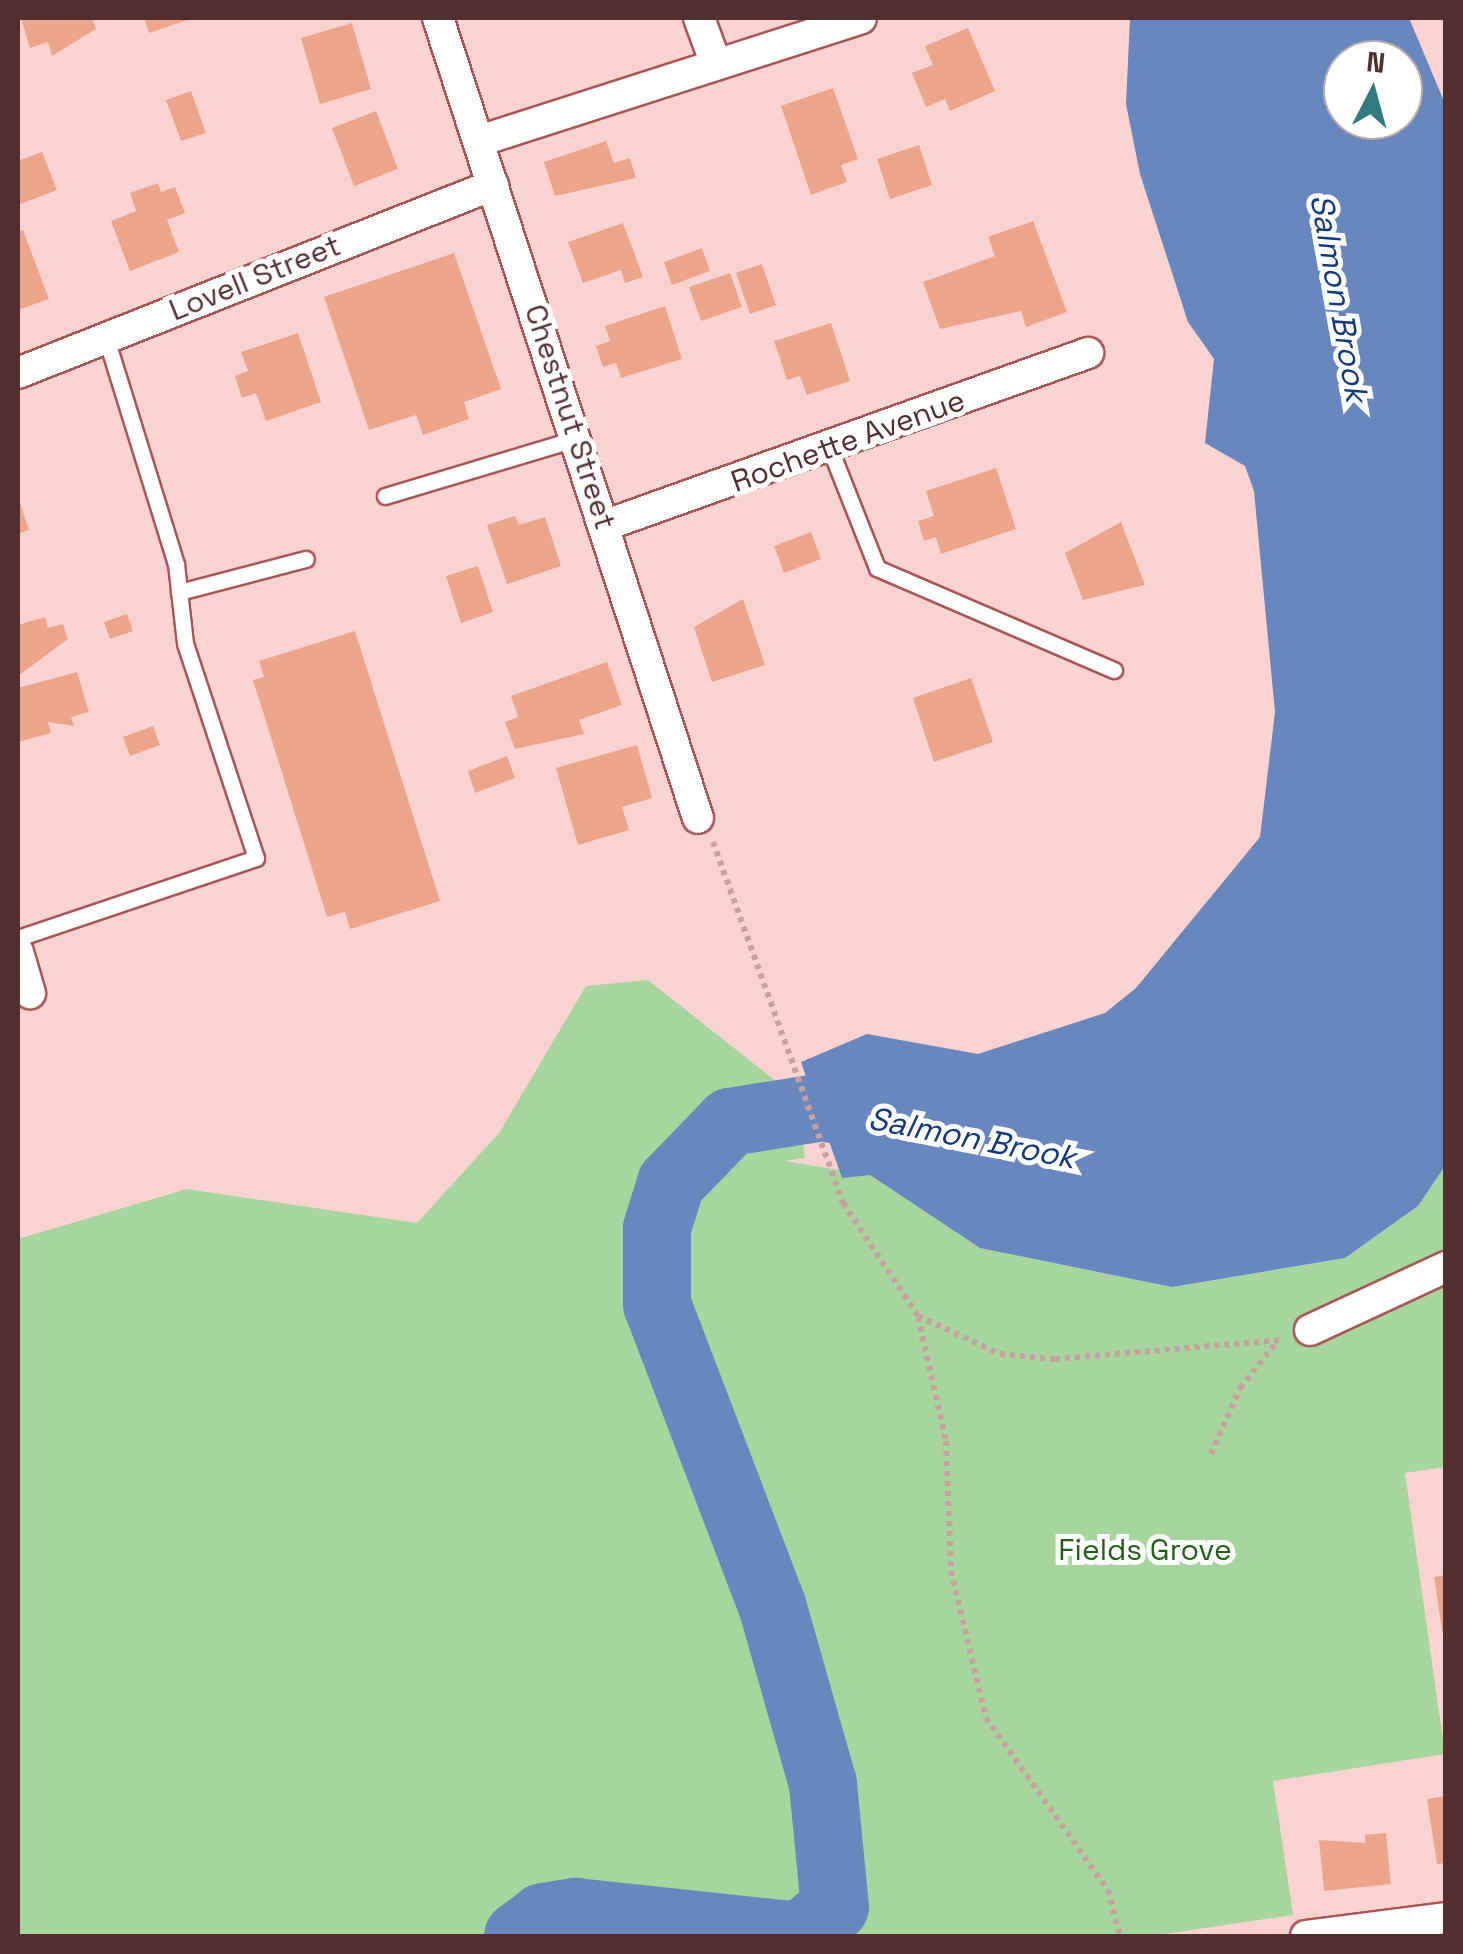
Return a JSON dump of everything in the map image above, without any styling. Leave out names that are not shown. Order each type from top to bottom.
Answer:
[{"type":"street","name":"Chestnut Street","points":[[438,18],[578,438],[698,818]]},
{"type":"street","points":[[699,18],[716,64]]},
{"type":"street","points":[[479,141],[861,18]]},
{"type":"street","name":"Lovell Street","points":[[18,374],[492,185]]},
{"type":"street","name":"Rochette Avenue","points":[[606,525],[1088,354]]},
{"type":"street","points":[[18,952],[30,993]]},
{"type":"street","points":[[1310,1330],[1446,1267]]},
{"type":"street","points":[[1306,1936],[1446,1918]]},
{"type":"lane","points":[[18,938],[256,858],[185,643],[178,592],[106,338]]},
{"type":"lane","points":[[385,496],[578,438]]},
{"type":"lane","points":[[830,448],[877,568],[1114,670]]},
{"type":"lane","points":[[178,592],[306,559]]},
{"type":"path","points":[[698,818],[764,978],[781,1046],[843,1204],[918,1316],[946,1441],[951,1571],[986,1718],[1108,1890],[1120,1936]]},
{"type":"path","points":[[918,1316],[1000,1354],[1054,1359],[1276,1342],[1310,1330]]},
{"type":"path","points":[[1210,1454],[1240,1388],[1276,1342]]},
{"type":"green space","name":"Fields Grove","points":[[648,980],[796,1097],[805,1158],[784,1161],[870,1175],[980,1248],[1172,1287],[1345,1258],[1418,1206],[1445,1166],[1445,1467],[1405,1473],[1445,1754],[1273,1781],[1293,1915],[1151,1936],[18,1936],[18,1239],[187,1189],[417,1223],[499,1133],[586,986]]},
{"type":"water","points":[[1130,18],[1409,18],[1418,40],[1323,40],[1323,140],[1423,140],[1423,51],[1446,106],[1445,1166],[1418,1206],[1345,1258],[1172,1287],[980,1248],[870,1175],[842,1178],[801,1062],[867,1034],[978,1054],[1105,1013],[1136,988],[1260,837],[1275,712],[1254,491],[1245,466],[1205,443],[1214,359],[1188,322],[1140,174],[1126,104]]},
{"type":"building","points":[[21,18],[92,18],[96,29],[52,56],[48,42],[30,48]]},
{"type":"building","points":[[144,18],[193,18],[149,33]]},
{"type":"building","points":[[352,23],[371,89],[320,104],[301,38]]},
{"type":"building","points":[[968,28],[995,91],[950,111],[945,99],[926,107],[912,73],[933,65],[925,46]]},
{"type":"building","points":[[833,88],[858,159],[841,165],[847,182],[811,195],[781,106]]},
{"type":"building","points":[[191,91],[206,133],[181,141],[166,100]]},
{"type":"building","points":[[376,111],[398,169],[354,186],[332,128]]},
{"type":"building","points":[[606,141],[614,163],[630,158],[636,178],[555,196],[544,162]]},
{"type":"building","points":[[919,145],[932,185],[890,199],[877,159]]},
{"type":"building","points":[[42,152],[57,190],[18,205],[18,161]]},
{"type":"building","points":[[158,183],[161,192],[175,187],[185,213],[167,220],[179,252],[130,271],[111,221],[136,211],[130,193]]},
{"type":"building","points":[[1033,221],[1067,312],[1026,327],[1021,311],[940,329],[923,282],[995,256],[988,237]]},
{"type":"building","points":[[623,223],[643,277],[625,283],[621,270],[583,283],[568,242]]},
{"type":"building","points":[[23,230],[49,299],[18,310],[18,232]]},
{"type":"building","points":[[702,248],[710,271],[672,285],[664,262]]},
{"type":"building","points":[[454,253],[501,389],[464,402],[469,419],[423,435],[416,415],[369,430],[324,297]]},
{"type":"building","points":[[762,264],[776,305],[750,314],[736,273]]},
{"type":"building","points":[[730,273],[742,307],[701,321],[689,287]]},
{"type":"building","points":[[665,306],[682,359],[621,378],[616,363],[603,367],[596,346],[610,341],[605,326]]},
{"type":"building","points":[[831,323],[850,381],[807,395],[800,376],[787,380],[774,341]]},
{"type":"building","points":[[298,333],[321,402],[266,421],[256,393],[242,398],[235,376],[248,371],[241,352]]},
{"type":"building","points":[[996,468],[1016,529],[941,554],[936,537],[924,541],[918,521],[934,516],[926,491]]},
{"type":"building","points":[[18,497],[29,530],[18,534]]},
{"type":"building","points":[[515,516],[519,525],[545,517],[561,566],[507,584],[487,525]]},
{"type":"building","points":[[1121,522],[1145,585],[1083,600],[1065,553]]},
{"type":"building","points":[[811,532],[821,559],[784,573],[774,546]]},
{"type":"building","points":[[478,566],[493,612],[461,623],[446,576]]},
{"type":"building","points":[[743,599],[765,665],[712,682],[694,627]]},
{"type":"building","points":[[127,614],[133,631],[110,639],[104,622]]},
{"type":"building","points":[[45,617],[48,628],[63,624],[68,639],[18,676],[18,625]]},
{"type":"building","points":[[355,631],[440,901],[350,929],[345,912],[327,917],[253,680],[264,677],[259,661]]},
{"type":"building","points":[[607,662],[622,705],[579,720],[584,734],[515,749],[505,722],[518,717],[511,696]]},
{"type":"building","points":[[77,672],[89,712],[71,717],[74,726],[48,722],[51,733],[18,742],[18,688]]},
{"type":"building","points":[[971,678],[993,742],[934,762],[913,698]]},
{"type":"building","points":[[153,726],[160,745],[130,756],[123,737]]},
{"type":"building","points":[[637,745],[652,798],[622,807],[629,830],[578,845],[556,768]]},
{"type":"building","points":[[507,756],[515,778],[475,793],[468,771]]},
{"type":"building","points":[[1446,1575],[1446,1636],[1443,1636],[1434,1577]]},
{"type":"building","points":[[1446,1796],[1446,1863],[1437,1864],[1427,1799]]},
{"type":"building","points":[[1386,1833],[1391,1884],[1324,1891],[1319,1840],[1365,1843],[1365,1835]]},
{"type":"waterway","name":"Salmon Brook","points":[[518,1936],[543,1917],[576,1912],[800,1936],[835,1907],[823,1784],[773,1608],[657,1305],[657,1228],[671,1183],[730,1122],[824,1107],[904,1125]]}]
